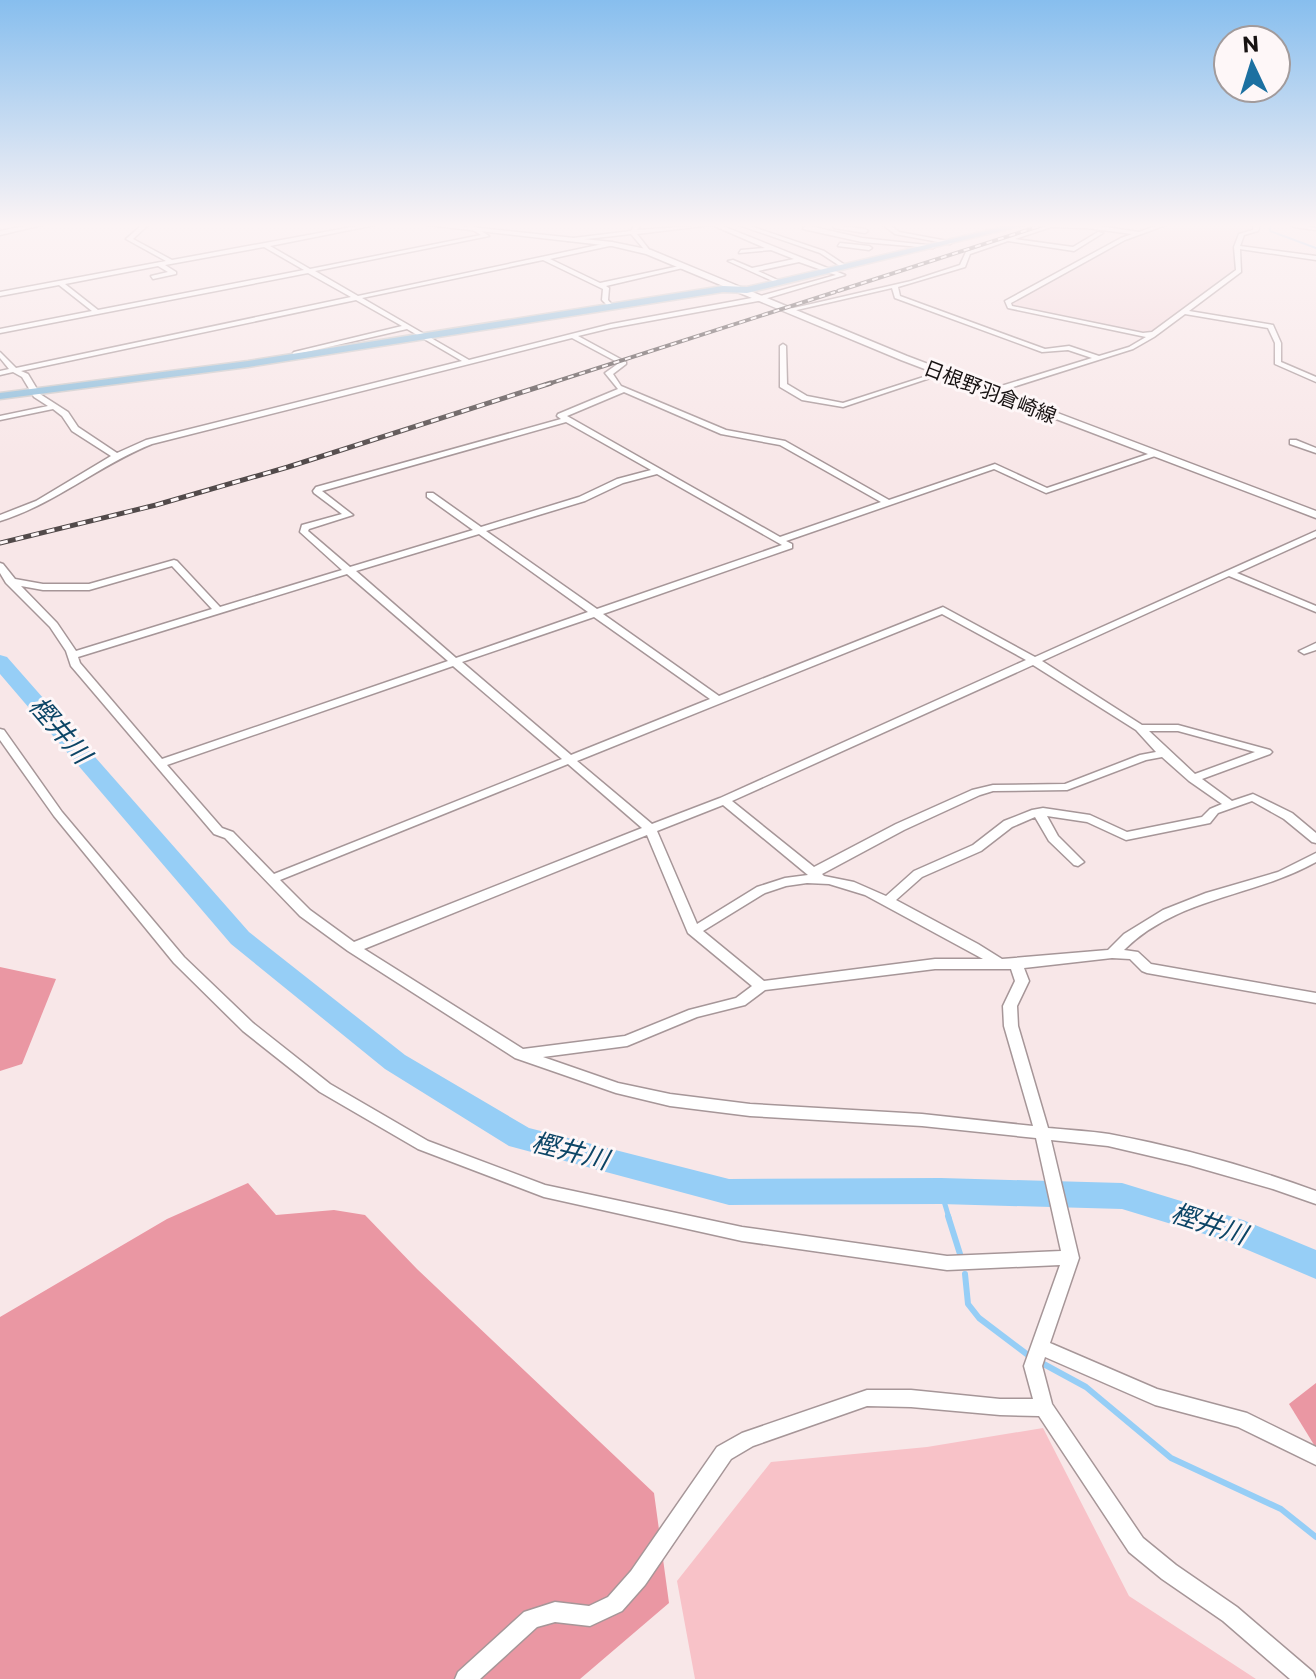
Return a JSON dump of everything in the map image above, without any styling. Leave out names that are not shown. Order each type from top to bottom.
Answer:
[{"type":"main road","points":[[0,396],[292,358],[634,303]]},
{"type":"main road","name":"日根野羽倉崎線","points":[[770,303],[941,373],[1316,515]]},
{"type":"street","points":[[86,303],[96,311]]},
{"type":"street","points":[[0,331],[137,303]]},
{"type":"street","points":[[0,373],[331,303]]},
{"type":"street","points":[[366,303],[468,362]]},
{"type":"street","points":[[608,303],[611,307]]},
{"type":"street","points":[[0,518],[26,508],[116,456],[149,442],[573,336],[736,303]]},
{"type":"street","points":[[788,310],[816,303]]},
{"type":"street","points":[[914,303],[1044,351],[1069,348],[1098,358]]},
{"type":"street","points":[[1008,303],[1010,307],[1143,335],[1154,334]]},
{"type":"street","points":[[991,392],[1137,346],[1194,303]]},
{"type":"street","points":[[1182,312],[1271,326],[1278,343],[1277,363],[1316,380]]},
{"type":"street","points":[[292,358],[296,353],[408,327]]},
{"type":"street","points":[[573,336],[624,363],[609,373],[612,381],[625,389],[724,432],[782,443],[889,503]]},
{"type":"street","points":[[783,346],[783,385],[805,398],[843,405],[941,373]]},
{"type":"street","points":[[0,354],[14,370],[25,376],[34,391],[65,414],[75,429],[116,456]]},
{"type":"street","points":[[159,764],[789,546],[561,416],[625,389]]},
{"type":"street","points":[[0,418],[52,407]]},
{"type":"street","points":[[565,420],[319,489],[317,491],[349,515],[305,527],[304,532],[650,829],[693,930],[761,986]]},
{"type":"street","points":[[1293,442],[1316,451]]},
{"type":"street","points":[[779,540],[995,466],[1046,491],[1154,455]]},
{"type":"street","points":[[74,655],[582,499],[620,481],[658,471]]},
{"type":"street","points":[[430,495],[718,700]]},
{"type":"street","points":[[353,948],[724,800],[1316,534]]},
{"type":"street","points":[[9,581],[43,587],[89,587],[174,563],[218,610]]},
{"type":"street","points":[[0,566],[9,581],[52,623],[74,655],[75,664],[159,764],[218,831],[229,835],[305,913],[353,948],[520,1054],[616,1088],[683,1102],[1108,1140],[1276,1183],[1316,1198]]},
{"type":"street","points":[[1229,573],[1316,609]]},
{"type":"street","points":[[272,879],[943,610],[1033,660],[1140,728],[1163,754],[1231,805]]},
{"type":"street","points":[[1304,651],[1316,646]]},
{"type":"street","points":[[1140,728],[1178,728],[1266,752],[1193,779]]},
{"type":"street","points":[[0,732],[58,814],[189,969],[248,1027],[325,1088],[423,1145],[544,1191],[742,1234],[947,1263],[1071,1258]]},
{"type":"street","points":[[693,930],[713,924],[737,902],[763,889],[817,876],[900,827],[976,792],[993,788],[1067,787],[1144,757],[1163,754]]},
{"type":"street","points":[[888,901],[929,867],[977,848],[1019,818],[1039,813],[1090,819],[1126,836],[1206,820],[1214,811],[1253,797],[1288,816],[1316,839]]},
{"type":"street","points":[[724,800],[817,876],[849,883],[888,901],[973,945],[999,964]]},
{"type":"street","points":[[1039,813],[1053,838],[1078,862]]},
{"type":"street","points":[[1112,954],[1128,936],[1168,911],[1281,875],[1316,857]]},
{"type":"street","points":[[520,1054],[627,1041],[694,1013],[740,1002],[761,986],[935,964],[1016,964],[1112,954],[1133,955],[1147,968],[1316,998]]},
{"type":"street","points":[[1016,964],[1022,981],[1010,1006],[1011,1026],[1042,1132],[1071,1258],[1037,1356],[1044,1407],[1136,1545],[1230,1614],[1306,1679]]},
{"type":"street","points":[[1037,1356],[1155,1397],[1241,1419],[1316,1456]]},
{"type":"street","points":[[465,1679],[531,1619],[555,1612],[590,1616],[615,1604],[638,1578],[724,1453],[748,1439],[867,1398],[972,1407],[1044,1407]]},
{"type":"shaded area","points":[[1011,303],[1190,303],[1151,333],[1142,334],[1013,307]]},
{"type":"shaded area","points":[[0,967],[56,979],[22,1064],[0,1071]]},
{"type":"shaded area","points":[[248,1183],[276,1215],[334,1210],[365,1215],[417,1269],[654,1493],[669,1603],[580,1679],[0,1679],[0,1317],[167,1219]]},
{"type":"shaded area","points":[[1316,1383],[1316,1448],[1289,1404]]},
{"type":"shaded area","points":[[1043,1428],[1129,1596],[1256,1679],[695,1679],[677,1581],[771,1462],[927,1447]]},
{"type":"waterway","name":"樫井川","points":[[0,661],[240,938],[395,1062],[520,1138],[729,1192],[941,1191],[1122,1196],[1232,1229],[1316,1265]]},
{"type":"waterway","points":[[941,1191],[949,1218]]},
{"type":"waterway","points":[[948,1216],[960,1254]]},
{"type":"waterway","points":[[965,1274],[968,1304],[979,1318],[1032,1358]]},
{"type":"waterway","points":[[1040,1362],[1086,1387],[1171,1458],[1281,1509],[1316,1537]]},
{"type":"railway","points":[[545,385],[800,303]]},
{"type":"railway","points":[[0,543],[156,505],[288,467],[551,383]]}]
